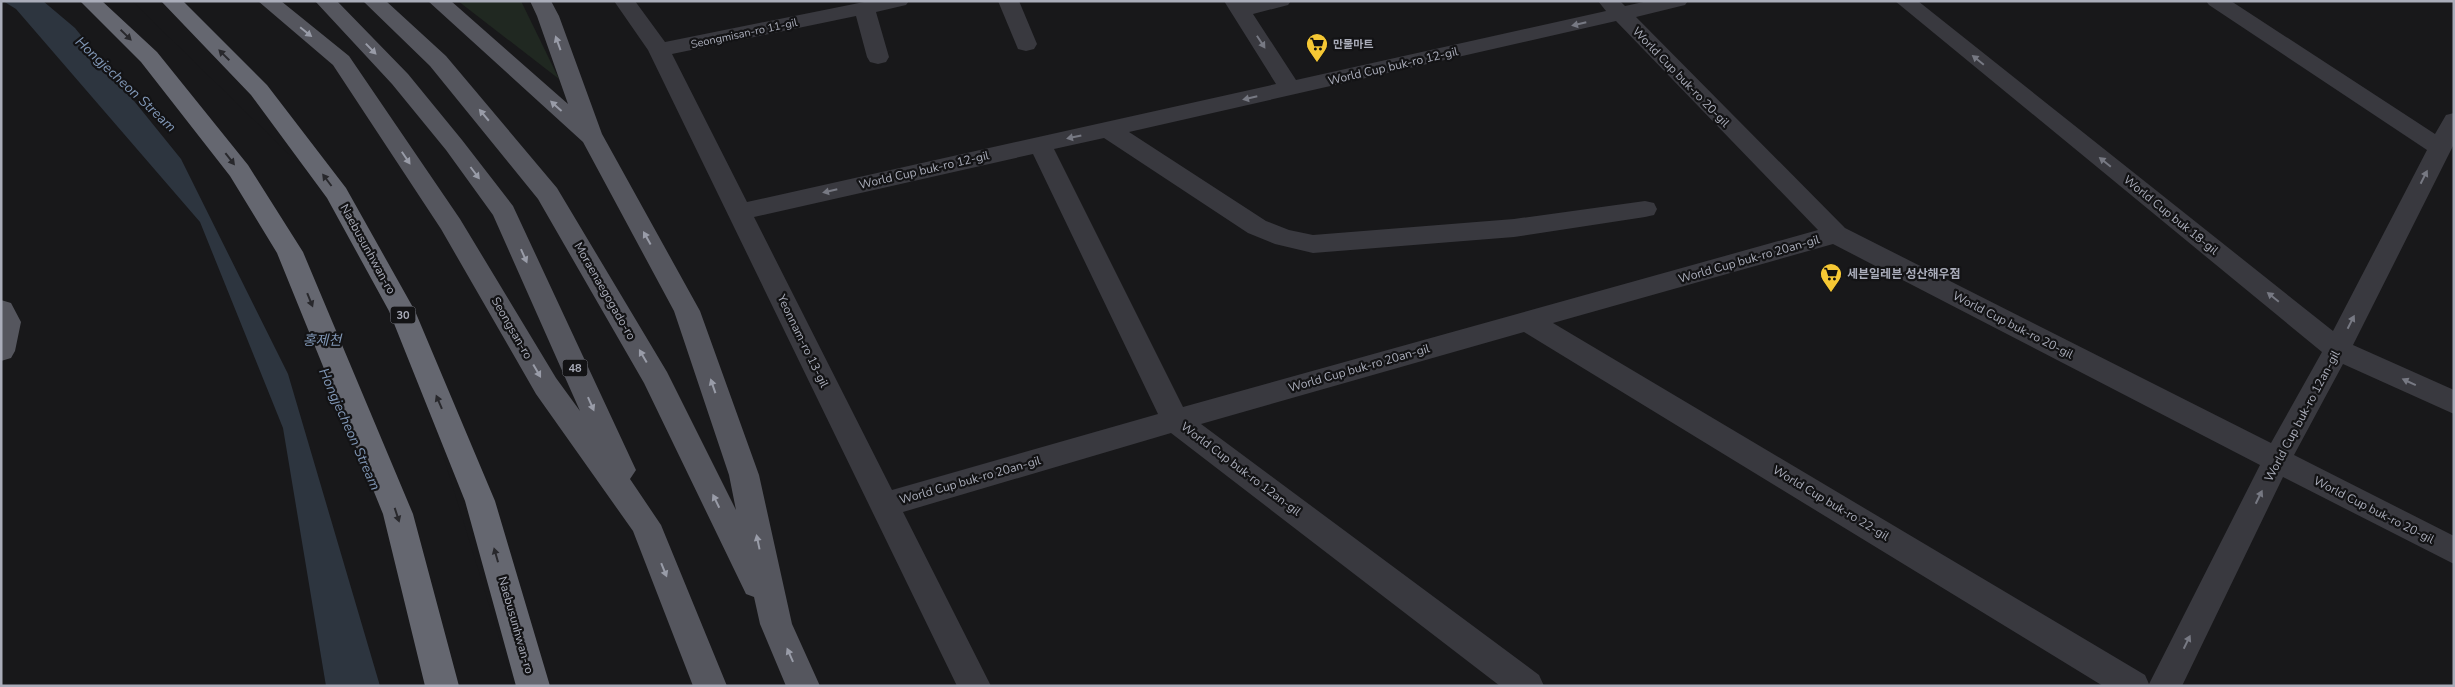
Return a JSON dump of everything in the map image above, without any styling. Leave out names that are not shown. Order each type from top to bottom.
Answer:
[{"type":"highway","points":[[90,1],[155,65],[239,171],[290,252],[398,514],[442,686]]},
{"type":"highway","name":"Naebusunhwan-ro","points":[[171,1],[259,90],[337,194],[402,311],[480,501],[533,686]]},
{"type":"main road","name":"Seongsan-ro","points":[[268,1],[341,61],[451,224],[546,386],[646,525],[710,686]]},
{"type":"main road","name":"48","points":[[325,1],[400,79],[454,145],[504,212],[646,525]]},
{"type":"main road","name":"Moraenaegogado-ro","points":[[373,1],[438,61],[548,194],[657,380],[776,624]]},
{"type":"main road","points":[[438,1],[592,138]]},
{"type":"main road","points":[[540,1],[548,16],[592,138],[687,311],[744,475],[776,624],[803,686]]},
{"type":"main road","points":[[1,310],[8,322],[1,351]]},
{"type":"street","name":"Yeonnam-ro 13-gil","points":[[624,1],[659,50],[974,686]]},
{"type":"street","name":"Seongmisan-ro 11-gil","points":[[659,50],[828,8],[864,8],[899,1]]},
{"type":"street","points":[[1008,1],[1026,44]]},
{"type":"street","points":[[1281,1],[1237,6],[1291,89]]},
{"type":"street","name":"World Cup buk-ro 12-gil","points":[[739,212],[1291,89],[1614,8],[1678,1]]},
{"type":"street","name":"World Cup buk 18-gil","points":[[1904,1],[2337,349],[2454,403]]},
{"type":"street","points":[[2216,1],[2439,147]]},
{"type":"street","points":[[864,8],[878,57]]},
{"type":"street","name":"World Cup buk-ro 20-gil","points":[[1614,8],[1836,234],[2454,551]]},
{"type":"street","name":"World Cup buk-ro 12an-gil","points":[[2165,686],[2277,460],[2337,349],[2454,120]]},
{"type":"street","points":[[1109,130],[1258,227],[1284,238],[1313,244],[1514,228],[1645,209]]},
{"type":"street","name":"World Cup buk-ro 12an-gil","points":[[1040,144],[1175,420],[1527,686]]},
{"type":"street","name":"World Cup buk-ro 20an-gil","points":[[884,506],[1175,420],[1836,234]]},
{"type":"street","name":"World Cup buk-ro 22-gil","points":[[1528,321],[2133,686]]},
{"type":"shaded area","points":[[458,1],[521,1],[559,79]]},
{"type":"water","name":"Hongjecheon Stream","points":[[3,1],[128,1],[511,686],[326,686],[283,428],[200,222],[16,9]]},
{"type":"pier","points":[[43,1],[132,1],[331,195],[419,377],[514,686],[380,686],[288,374],[181,159],[75,28]]},
{"type":"place","name":"만물마트","points":[[1317,63]]},
{"type":"place","name":"세븐일레븐 성산해우점","points":[[1831,293]]},
{"type":"water label","name":"홍제천","points":[[322,340]]}]
